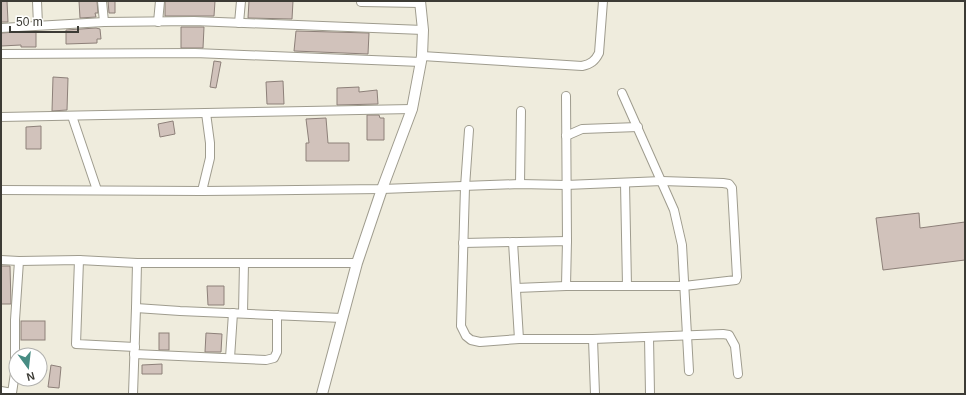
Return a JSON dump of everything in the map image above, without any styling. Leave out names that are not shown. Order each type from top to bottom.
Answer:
[{"type":"street","points":[[37,1],[38,25]]},
{"type":"street","points":[[102,1],[104,22]]},
{"type":"street","points":[[158,22],[160,1]]},
{"type":"street","points":[[239,23],[241,1]]},
{"type":"street","points":[[322,394],[357,263],[382,189],[412,109],[421,59],[423,30],[420,2],[361,1]]},
{"type":"street","points":[[1,54],[195,53],[421,59],[582,66],[596,60],[599,53],[603,1]]},
{"type":"street","points":[[1,28],[104,22],[194,21],[423,30]]},
{"type":"street","points":[[622,93],[674,210],[682,245],[689,371]]},
{"type":"street","points":[[566,96],[566,286]]},
{"type":"street","points":[[1,117],[412,109]]},
{"type":"street","points":[[520,184],[521,111]]},
{"type":"street","points":[[202,191],[210,158],[210,143],[206,113]]},
{"type":"street","points":[[72,116],[97,190]]},
{"type":"street","points":[[566,136],[582,129],[638,127]]},
{"type":"street","points":[[469,130],[463,243],[462,326],[466,336],[471,340],[480,342],[519,339],[594,339],[723,334],[729,335],[735,346],[738,374]]},
{"type":"street","points":[[1,190],[202,191],[382,189],[520,184],[566,185],[662,181],[723,183],[729,184],[732,188],[736,280],[684,286],[566,286],[516,288]]},
{"type":"street","points":[[625,183],[627,286]]},
{"type":"street","points":[[463,243],[566,241]]},
{"type":"street","points":[[513,242],[519,339]]},
{"type":"street","points":[[1,260],[78,260],[137,263],[357,263]]},
{"type":"street","points":[[78,260],[76,344],[134,351],[266,360],[274,358],[277,352],[278,315]]},
{"type":"street","points":[[1,391],[12,393],[15,373],[15,320],[19,261]]},
{"type":"street","points":[[133,394],[137,263]]},
{"type":"street","points":[[243,313],[244,263]]},
{"type":"street","points":[[136,308],[342,318]]},
{"type":"street","points":[[230,358],[232,313]]},
{"type":"street","points":[[649,337],[650,394]]},
{"type":"street","points":[[594,339],[595,394]]},
{"type":"building","points":[[1,1],[7,1],[8,22],[1,22]]},
{"type":"building","points":[[79,1],[97,1],[98,13],[95,13],[96,17],[80,18]]},
{"type":"building","points":[[108,1],[115,1],[115,13],[109,13]]},
{"type":"building","points":[[165,1],[215,1],[214,16],[165,16]]},
{"type":"building","points":[[249,1],[293,1],[292,19],[248,18]]},
{"type":"building","points":[[181,27],[204,27],[203,48],[181,48]]},
{"type":"building","points":[[100,29],[101,39],[97,39],[97,43],[66,44],[66,30]]},
{"type":"building","points":[[36,31],[36,47],[21,47],[21,45],[1,46],[1,33]]},
{"type":"building","points":[[296,31],[369,33],[368,54],[294,51]]},
{"type":"building","points":[[214,61],[221,62],[216,88],[210,87]]},
{"type":"building","points":[[53,77],[68,78],[67,110],[52,111]]},
{"type":"building","points":[[283,81],[284,104],[267,104],[266,82]]},
{"type":"building","points":[[359,87],[359,92],[377,90],[378,104],[337,105],[337,88]]},
{"type":"building","points":[[367,115],[379,115],[380,118],[384,118],[384,140],[367,140]]},
{"type":"building","points":[[326,118],[328,143],[349,143],[349,161],[306,161],[306,143],[309,143],[306,119]]},
{"type":"building","points":[[173,121],[175,134],[160,137],[158,124]]},
{"type":"building","points":[[41,126],[41,149],[26,149],[26,127]]},
{"type":"building","points":[[919,213],[920,228],[965,222],[965,260],[883,270],[876,218]]},
{"type":"building","points":[[1,266],[10,266],[11,304],[1,304]]},
{"type":"building","points":[[207,286],[224,286],[224,305],[208,305]]},
{"type":"building","points":[[21,321],[45,321],[45,340],[21,340]]},
{"type":"building","points":[[159,333],[169,333],[169,350],[159,350]]},
{"type":"building","points":[[206,333],[222,334],[221,352],[205,352]]},
{"type":"building","points":[[162,364],[162,374],[142,374],[142,365]]},
{"type":"building","points":[[51,365],[61,367],[59,388],[48,387]]}]
